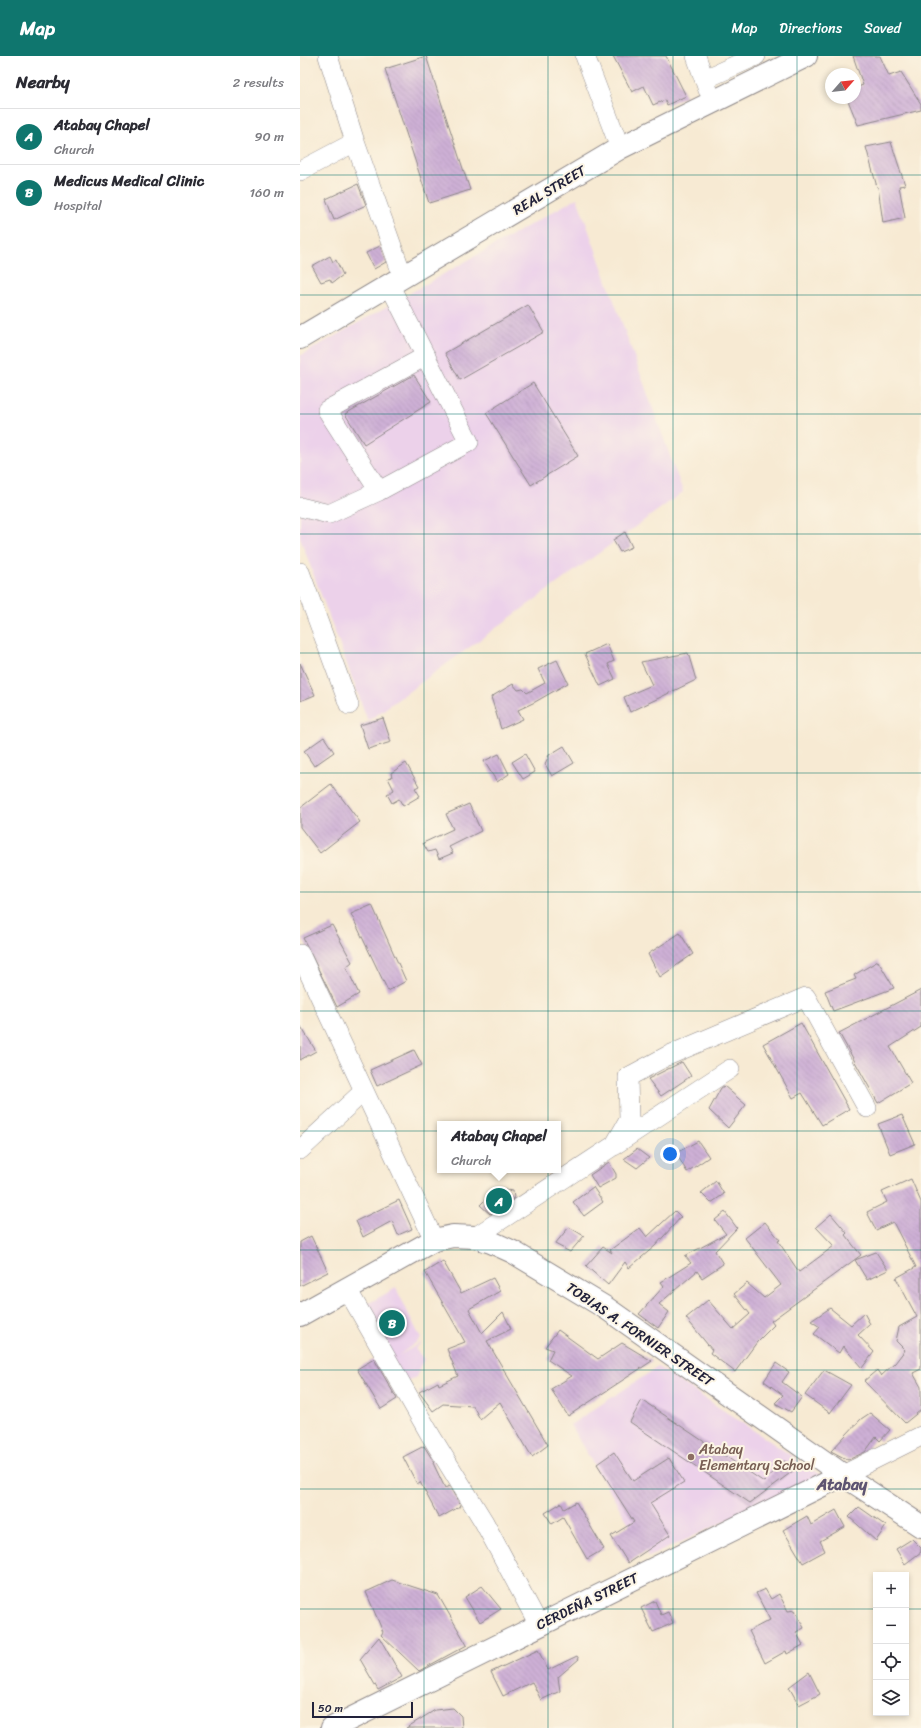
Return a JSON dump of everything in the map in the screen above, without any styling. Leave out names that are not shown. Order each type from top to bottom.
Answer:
[{"type":"main road","name":"REAL STREET","points":[[300,338],[620,148],[804,56]]},
{"type":"main road","name":"TOBIAS A. FORNIER STREET","points":[[300,1315],[434,1240],[453,1236],[475,1237],[491,1242],[513,1252],[606,1308],[844,1475],[921,1526]]},
{"type":"main road","name":"CERDEÑA STREET","points":[[332,1728],[844,1475]]},
{"type":"street","points":[[300,507],[329,514],[379,491],[468,442],[426,356],[396,281],[328,56]]},
{"type":"street","points":[[585,56],[620,148]]},
{"type":"street","points":[[696,56],[712,103]]},
{"type":"street","points":[[705,79],[756,56]]},
{"type":"street","points":[[300,171],[355,142]]},
{"type":"street","points":[[379,491],[327,410],[426,356]]},
{"type":"street","points":[[300,572],[349,705]]},
{"type":"street","points":[[300,954],[434,1240]]},
{"type":"street","points":[[614,1146],[629,1120],[628,1077],[668,1056],[806,997],[867,1108]]},
{"type":"street","points":[[475,1237],[730,1069]]},
{"type":"street","points":[[300,1150],[364,1091]]},
{"type":"street","points":[[347,1289],[431,1436],[481,1516],[538,1625]]},
{"type":"street","points":[[844,1475],[921,1436]]},
{"type":"shaded area","points":[[577,198],[683,492],[368,721],[300,538],[300,356]]},
{"type":"shaded area","points":[[396,1288],[421,1339],[398,1356],[422,1342],[415,1349],[424,1359],[416,1377],[405,1384],[362,1307]]},
{"type":"shaded area","name":"Atabay Elementary School","points":[[658,1367],[822,1476],[649,1557],[570,1425]]},
{"type":"building","points":[[426,56],[470,190],[429,203],[385,69]]},
{"type":"building","points":[[613,56],[666,56],[686,96],[667,105],[665,100],[653,105],[644,86],[632,92]]},
{"type":"building","points":[[853,56],[880,56],[889,76],[901,72],[921,104],[921,110],[858,125],[849,104],[861,104],[861,86],[863,85],[861,79],[861,68],[857,68]]},
{"type":"building","points":[[891,142],[905,185],[899,186],[905,218],[883,223],[878,187],[866,147]]},
{"type":"building","points":[[358,184],[366,205],[334,220],[326,199]]},
{"type":"building","points":[[380,246],[386,262],[374,269],[366,253]]},
{"type":"building","points":[[330,256],[333,262],[336,260],[343,275],[332,283],[330,279],[321,282],[312,266]]},
{"type":"building","points":[[528,305],[544,332],[460,380],[445,353]]},
{"type":"building","points":[[414,375],[431,402],[364,444],[345,414]]},
{"type":"building","points":[[533,383],[578,456],[531,485],[486,413]]},
{"type":"building","points":[[625,532],[632,547],[620,552],[613,540]]},
{"type":"building","points":[[607,644],[614,661],[608,664],[615,679],[600,686],[585,654]]},
{"type":"building","points":[[688,653],[696,680],[630,712],[624,697],[652,685],[641,662]]},
{"type":"building","points":[[557,660],[568,683],[518,710],[523,719],[501,729],[491,697],[513,684],[518,690],[523,689],[527,693],[545,683],[538,669]]},
{"type":"building","points":[[300,663],[315,695],[300,701]]},
{"type":"building","points":[[383,718],[391,742],[368,749],[360,725]]},
{"type":"building","points":[[324,737],[334,752],[314,766],[304,751]]},
{"type":"building","points":[[564,746],[574,763],[552,776],[545,764],[549,755]]},
{"type":"building","points":[[499,754],[509,774],[497,782],[484,761]]},
{"type":"building","points":[[525,754],[535,772],[523,779],[512,762]]},
{"type":"building","points":[[406,763],[419,786],[415,788],[420,796],[403,806],[399,799],[392,803],[387,794],[394,790],[388,778],[392,777],[391,773]]},
{"type":"building","points":[[331,784],[360,822],[320,853],[300,827],[300,808]]},
{"type":"building","points":[[469,804],[481,831],[449,847],[453,853],[439,859],[435,850],[428,852],[423,843],[453,829],[446,814]]},
{"type":"building","points":[[372,905],[406,981],[388,991],[351,914]]},
{"type":"building","points":[[332,925],[352,962],[346,967],[359,994],[337,1007],[303,938]]},
{"type":"building","points":[[680,933],[693,954],[660,977],[648,954]]},
{"type":"building","points":[[878,961],[894,988],[833,1011],[825,991],[856,979],[854,975]]},
{"type":"building","points":[[921,990],[921,1027],[890,1047],[911,1083],[878,1103],[839,1033]]},
{"type":"building","points":[[801,1023],[849,1109],[822,1125],[802,1093],[793,1098],[763,1044]]},
{"type":"building","points":[[300,1025],[316,1051],[300,1060]]},
{"type":"building","points":[[414,1050],[422,1065],[377,1086],[370,1070]]},
{"type":"building","points":[[682,1062],[691,1076],[661,1096],[648,1079]]},
{"type":"building","points":[[724,1086],[746,1105],[728,1128],[709,1110],[721,1088]]},
{"type":"building","points":[[902,1115],[915,1144],[890,1154],[878,1124]]},
{"type":"building","points":[[698,1141],[709,1157],[687,1172],[676,1153]]},
{"type":"building","points":[[637,1149],[649,1158],[637,1168],[624,1159]]},
{"type":"building","points":[[609,1162],[616,1174],[616,1178],[598,1188],[590,1175]]},
{"type":"building","points":[[911,1179],[921,1202],[921,1369],[913,1373],[921,1387],[921,1410],[905,1423],[864,1381],[877,1370],[881,1376],[895,1363],[905,1350],[896,1341],[899,1327],[917,1317],[896,1278],[916,1267],[893,1222],[876,1230],[867,1212],[887,1202],[882,1192]]},
{"type":"building","points":[[716,1181],[724,1194],[711,1203],[701,1193]]},
{"type":"building","points":[[593,1187],[603,1202],[584,1216],[573,1202]]},
{"type":"building","points":[[500,1189],[513,1191],[514,1198],[490,1214],[480,1205],[488,1197]]},
{"type":"building","points":[[399,1200],[412,1229],[398,1235],[392,1221],[363,1237],[356,1221]]},
{"type":"building","points":[[675,1211],[681,1217],[655,1246],[629,1268],[625,1262],[608,1285],[586,1266],[603,1247],[612,1253],[610,1250],[640,1228],[647,1237]]},
{"type":"building","points":[[725,1212],[737,1228],[715,1251],[723,1264],[702,1278],[697,1271],[659,1304],[669,1312],[658,1328],[639,1314],[664,1286],[661,1282],[691,1263],[685,1256],[726,1234],[715,1220]]},
{"type":"building","points":[[831,1214],[847,1233],[845,1235],[861,1255],[771,1321],[774,1325],[757,1342],[735,1372],[710,1353],[712,1350],[686,1318],[708,1300],[733,1329],[750,1314],[734,1294],[747,1283],[764,1298],[781,1285],[745,1238],[765,1222],[780,1240],[778,1241],[799,1272],[834,1246],[816,1227]]},
{"type":"building","points":[[569,1227],[584,1236],[570,1252],[555,1244]]},
{"type":"building","points":[[311,1236],[328,1272],[300,1286],[300,1242]]},
{"type":"building","points":[[876,1252],[888,1270],[867,1280],[855,1260]]},
{"type":"building","points":[[443,1261],[461,1293],[493,1278],[500,1291],[469,1309],[482,1333],[503,1312],[511,1329],[487,1341],[548,1445],[532,1457],[500,1402],[480,1419],[473,1406],[443,1404],[433,1411],[419,1392],[438,1382],[439,1385],[458,1376],[447,1349],[465,1342],[425,1272]]},
{"type":"building","points":[[830,1308],[851,1325],[864,1313],[870,1324],[858,1335],[874,1352],[862,1368],[843,1346],[839,1353],[814,1334],[820,1327],[811,1321]]},
{"type":"building","points":[[558,1330],[598,1359],[622,1343],[652,1361],[568,1416],[551,1389],[572,1376],[548,1360],[553,1350],[545,1347]]},
{"type":"building","points":[[374,1359],[397,1399],[381,1409],[357,1369]]},
{"type":"building","points":[[776,1363],[789,1372],[782,1382],[802,1397],[791,1412],[775,1403],[783,1395],[764,1381]]},
{"type":"building","points":[[824,1370],[851,1385],[830,1413],[805,1395]]},
{"type":"building","points":[[642,1400],[764,1482],[784,1461],[797,1468],[750,1503],[630,1422]]},
{"type":"building","points":[[870,1413],[890,1430],[880,1441],[876,1437],[865,1452],[848,1460],[831,1451],[861,1419]]},
{"type":"building","points":[[424,1446],[434,1462],[433,1463],[445,1488],[449,1486],[461,1506],[439,1518],[420,1482],[417,1484],[403,1457]]},
{"type":"building","points":[[614,1452],[633,1481],[669,1458],[684,1482],[650,1503],[670,1535],[628,1563],[611,1536],[634,1522],[597,1464]]},
{"type":"building","points":[[576,1502],[604,1549],[587,1559],[563,1517],[552,1524],[545,1513],[561,1503],[564,1509]]},
{"type":"building","points":[[859,1507],[886,1526],[876,1541],[849,1517]]},
{"type":"building","points":[[836,1510],[845,1527],[820,1541],[825,1551],[803,1563],[783,1530],[807,1516],[811,1525]]},
{"type":"building","points":[[912,1539],[921,1548],[921,1552],[905,1564],[896,1549]]},
{"type":"building","points":[[392,1580],[438,1595],[467,1645],[419,1671],[381,1635],[383,1632],[366,1592]]},
{"type":"building","points":[[482,1586],[501,1609],[480,1622],[465,1597]]},
{"type":"building","points":[[765,1589],[771,1599],[779,1594],[788,1611],[795,1610],[804,1628],[796,1632],[803,1645],[787,1654],[786,1651],[765,1663],[749,1631],[770,1620],[756,1593]]},
{"type":"building","points":[[655,1601],[661,1615],[668,1612],[673,1623],[653,1632],[641,1608]]},
{"type":"building","points":[[379,1637],[402,1677],[378,1690],[360,1659]]},
{"type":"building","points":[[538,1650],[548,1670],[577,1656],[579,1659],[558,1677],[560,1691],[541,1700],[532,1682],[503,1696],[491,1672]]},
{"type":"building","points":[[809,1672],[820,1694],[799,1705],[789,1687]]},
{"type":"building","points":[[453,1708],[461,1716],[462,1728],[406,1728],[435,1710]]},
{"type":"place","name":"Atabay Chapel","points":[[499,1201]]},
{"type":"place","name":"Medicus Medical Clinic","points":[[392,1323]]},
{"type":"place","name":"Atabay Elementary School","points":[[691,1457]]},
{"type":"district","name":"Atabay","points":[[842,1484]]}]
